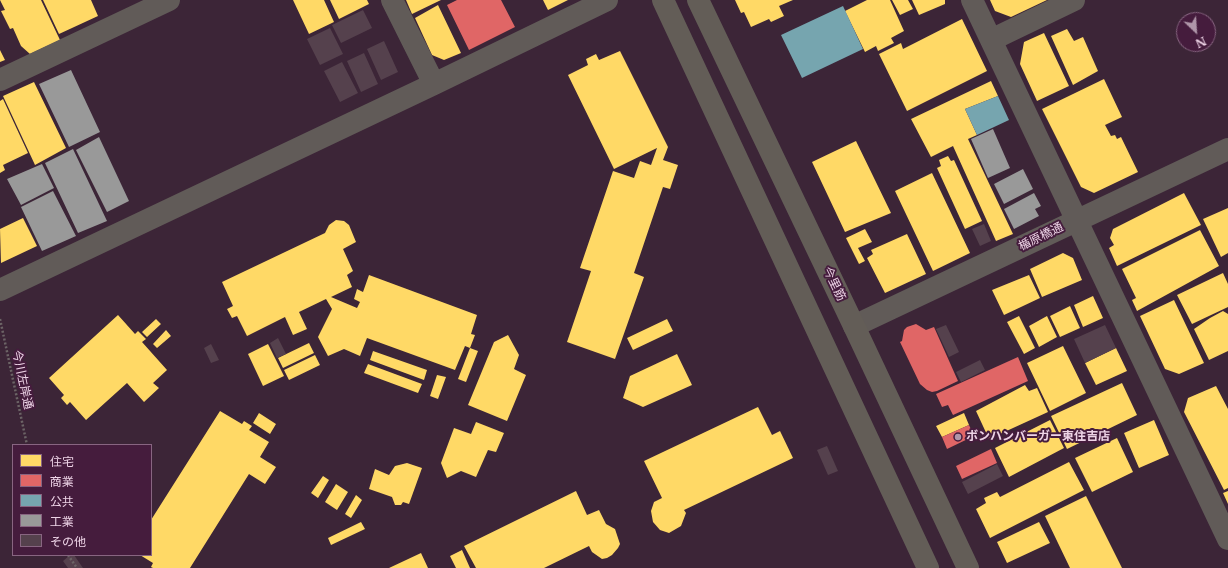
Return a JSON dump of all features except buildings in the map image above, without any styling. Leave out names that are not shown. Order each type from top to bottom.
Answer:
[{"type":"street","points":[[0,80],[169,0]]},
{"type":"street","points":[[392,0],[434,84]]},
{"type":"street","points":[[0,290],[434,84],[607,0]]},
{"type":"street","points":[[663,0],[928,568]]},
{"type":"street","name":"今里筋","points":[[698,0],[968,568]]},
{"type":"street","points":[[972,0],[1228,539]]},
{"type":"street","points":[[991,40],[1074,0]]},
{"type":"street","name":"楯原橋通","points":[[854,326],[1228,149]]},
{"type":"path","name":"今川左岸通","points":[[0,319],[27,444]]},
{"type":"path","points":[[69,556],[76,568]]},
{"type":"place","name":"ボンハンバーガー東住吉店","points":[[958,437]]}]
